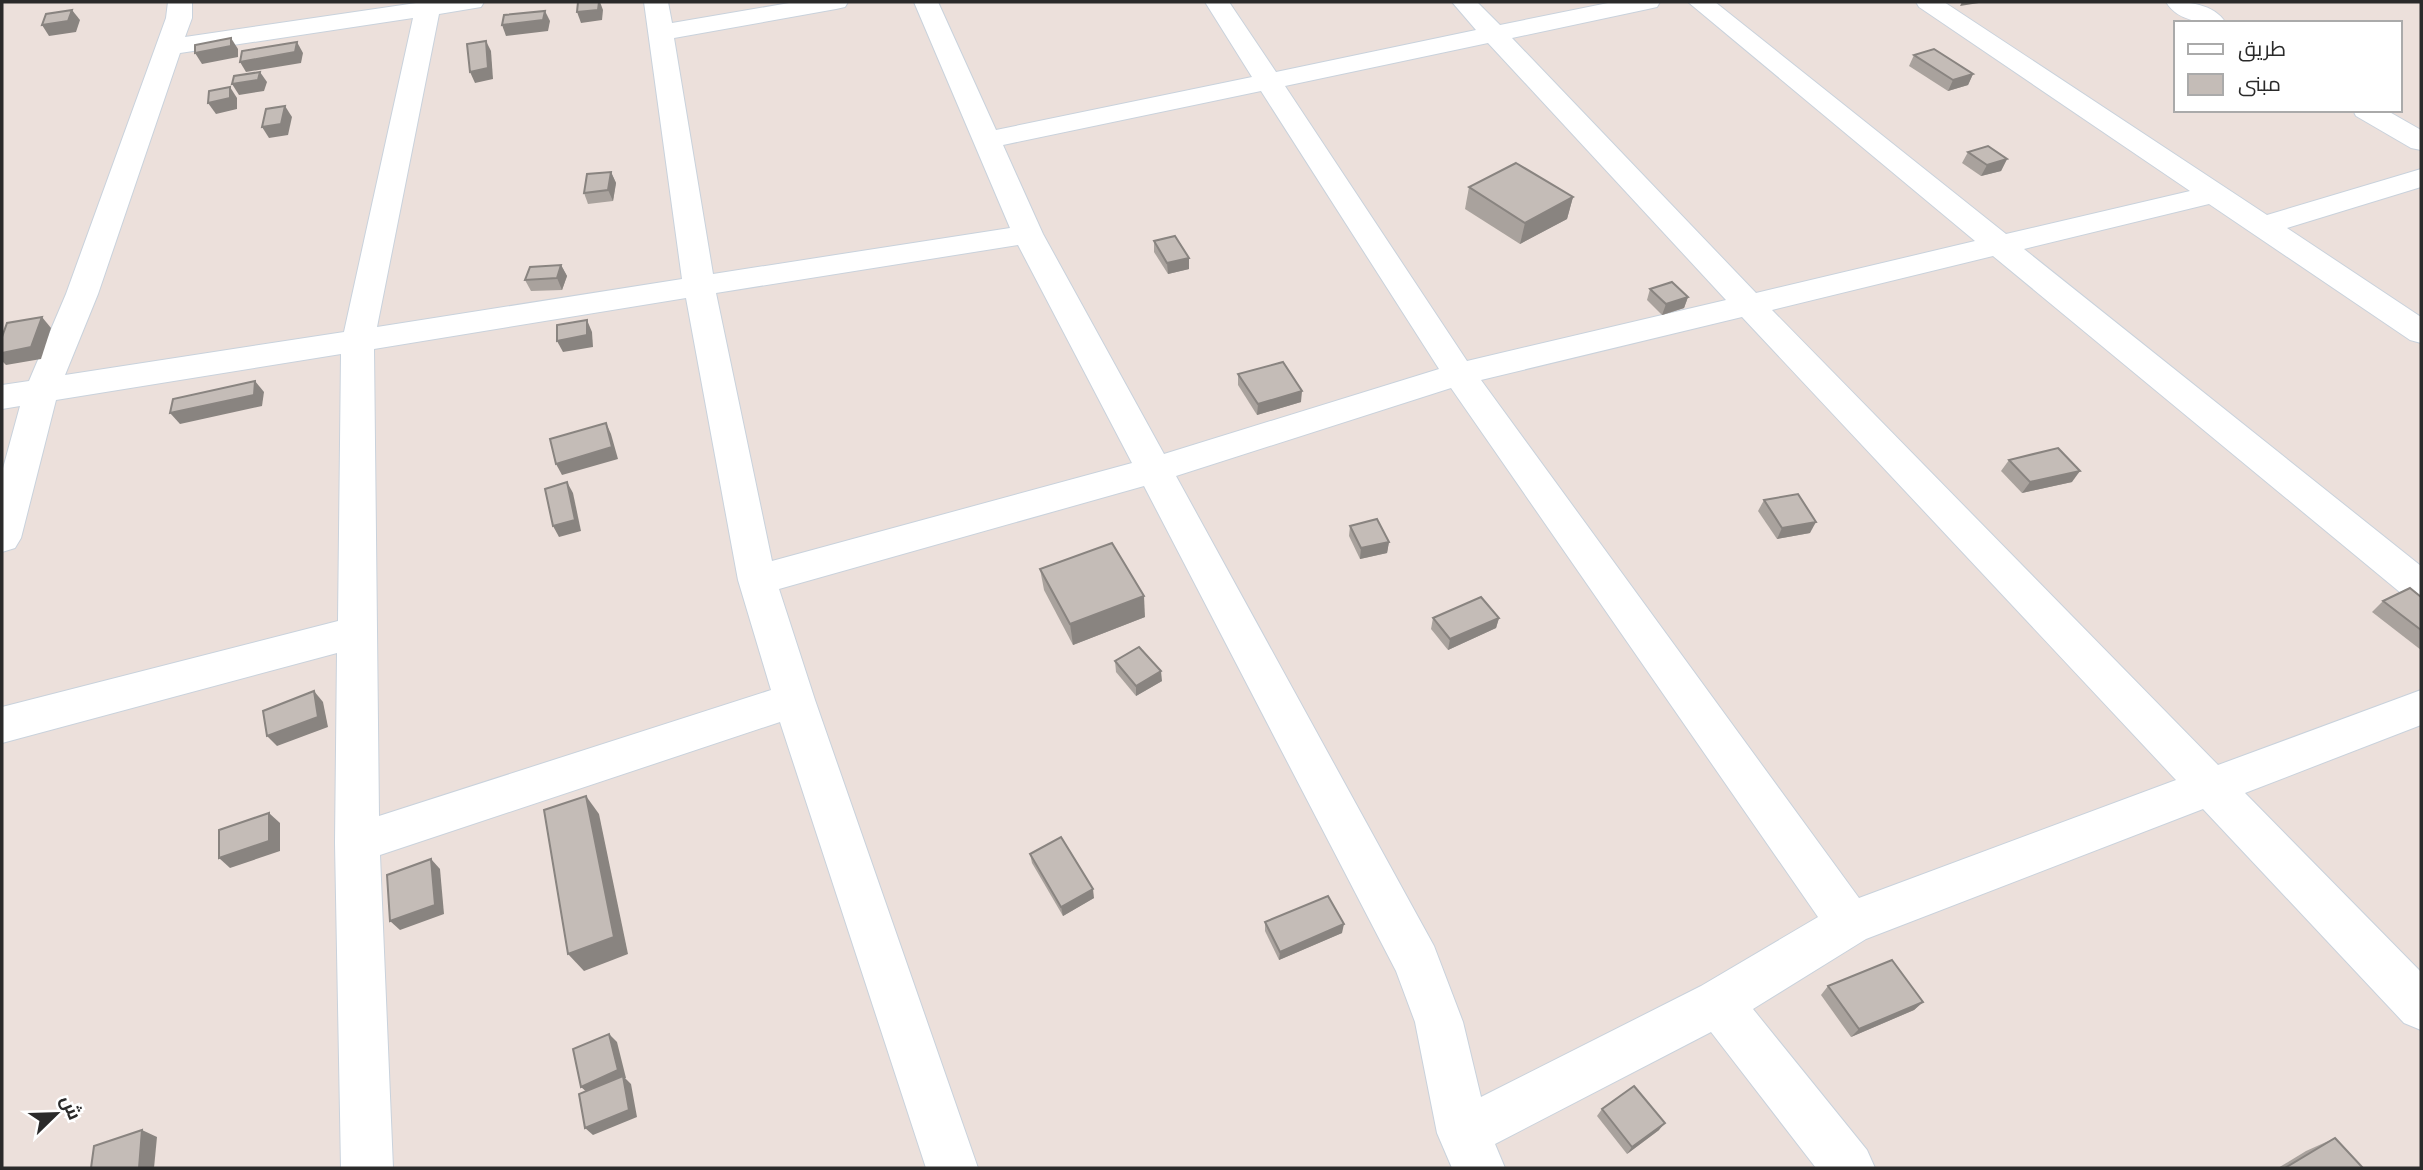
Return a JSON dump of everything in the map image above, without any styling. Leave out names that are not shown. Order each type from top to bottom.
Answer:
[{"type":"street","points":[[2,538],[41,392],[82,294],[178,18],[180,2]]},
{"type":"street","points":[[168,47],[472,2]]},
{"type":"street","points":[[836,2],[658,18],[699,285],[757,580],[794,700],[952,1168]]},
{"type":"street","points":[[926,2],[1028,234],[1417,962],[1439,1022],[1471,1151],[1850,923],[2421,707]]},
{"type":"street","points":[[1217,2],[1459,374],[1850,923]]},
{"type":"street","points":[[1464,2],[2208,786],[2421,1006]]},
{"type":"street","points":[[987,140],[1271,83],[1648,2]]},
{"type":"street","points":[[1700,2],[2421,587]]},
{"type":"street","points":[[1928,2],[2213,194],[2265,225],[2421,332]]},
{"type":"street","points":[[2178,2],[2211,21]]},
{"type":"street","points":[[367,1168],[357,843],[358,341],[428,8]]},
{"type":"street","points":[[2369,112],[2421,142]]},
{"type":"street","points":[[2265,225],[2421,178]]},
{"type":"street","points":[[757,580],[1155,470],[1459,374],[2213,194]]},
{"type":"street","points":[[2,397],[1028,234]]},
{"type":"street","points":[[2,725],[357,632]]},
{"type":"street","points":[[357,843],[794,700]]},
{"type":"street","points":[[1718,1003],[1849,1168]]},
{"type":"building","points":[[578,2],[599,2],[598,10],[577,12]]},
{"type":"building","points":[[72,10],[68,21],[42,25],[46,14]]},
{"type":"building","points":[[545,11],[543,20],[502,25],[504,15]]},
{"type":"building","points":[[231,38],[231,46],[195,53],[195,45]]},
{"type":"building","points":[[486,41],[488,68],[470,72],[467,44]]},
{"type":"building","points":[[297,42],[295,52],[240,62],[242,51]]},
{"type":"building","points":[[1934,49],[1973,74],[1953,80],[1914,55]]},
{"type":"building","points":[[260,72],[258,80],[232,84],[234,76]]},
{"type":"building","points":[[230,87],[230,98],[208,103],[209,91]]},
{"type":"building","points":[[285,106],[281,124],[262,127],[266,109]]},
{"type":"building","points":[[1988,146],[2007,159],[1987,165],[1968,152]]},
{"type":"building","points":[[1516,163],[1573,197],[1525,223],[1469,187]]},
{"type":"building","points":[[611,172],[608,190],[584,193],[587,174]]},
{"type":"building","points":[[1175,236],[1189,258],[1167,263],[1154,241]]},
{"type":"building","points":[[561,265],[557,278],[525,280],[530,267]]},
{"type":"building","points":[[1672,282],[1688,297],[1666,304],[1650,289]]},
{"type":"building","points":[[42,317],[31,347],[2,353],[2,337],[7,323]]},
{"type":"building","points":[[587,320],[587,335],[557,341],[557,325]]},
{"type":"building","points":[[1283,362],[1302,391],[1258,404],[1238,374]]},
{"type":"building","points":[[255,381],[254,395],[170,413],[173,399]]},
{"type":"building","points":[[606,423],[612,447],[556,464],[550,439]]},
{"type":"building","points":[[2058,448],[2080,471],[2030,482],[2009,460]]},
{"type":"building","points":[[567,482],[575,520],[553,526],[545,489]]},
{"type":"building","points":[[1798,494],[1816,522],[1782,528],[1764,500]]},
{"type":"building","points":[[1377,519],[1389,542],[1361,548],[1350,526]]},
{"type":"building","points":[[1112,543],[1144,596],[1070,624],[1040,569]]},
{"type":"building","points":[[2410,588],[2421,597],[2421,630],[2383,601]]},
{"type":"building","points":[[1481,597],[1499,618],[1450,639],[1433,618]]},
{"type":"building","points":[[1139,647],[1161,671],[1136,686],[1115,661]]},
{"type":"building","points":[[314,691],[318,717],[267,736],[263,711]]},
{"type":"building","points":[[586,796],[614,937],[568,954],[544,810]]},
{"type":"building","points":[[269,813],[269,841],[219,858],[219,830]]},
{"type":"building","points":[[1061,837],[1093,889],[1061,907],[1030,854]]},
{"type":"building","points":[[431,859],[435,905],[390,921],[387,875]]},
{"type":"building","points":[[1328,896],[1344,924],[1280,952],[1265,922]]},
{"type":"building","points":[[1892,960],[1923,1002],[1859,1029],[1828,986]]},
{"type":"building","points":[[609,1034],[618,1070],[581,1087],[573,1049]]},
{"type":"building","points":[[623,1076],[629,1110],[585,1128],[579,1094]]},
{"type":"building","points":[[1634,1086],[1665,1123],[1632,1147],[1602,1109]]},
{"type":"building","points":[[142,1130],[139,1168],[91,1168],[94,1146]]},
{"type":"building","points":[[2335,1138],[2363,1168],[2285,1168]]}]
